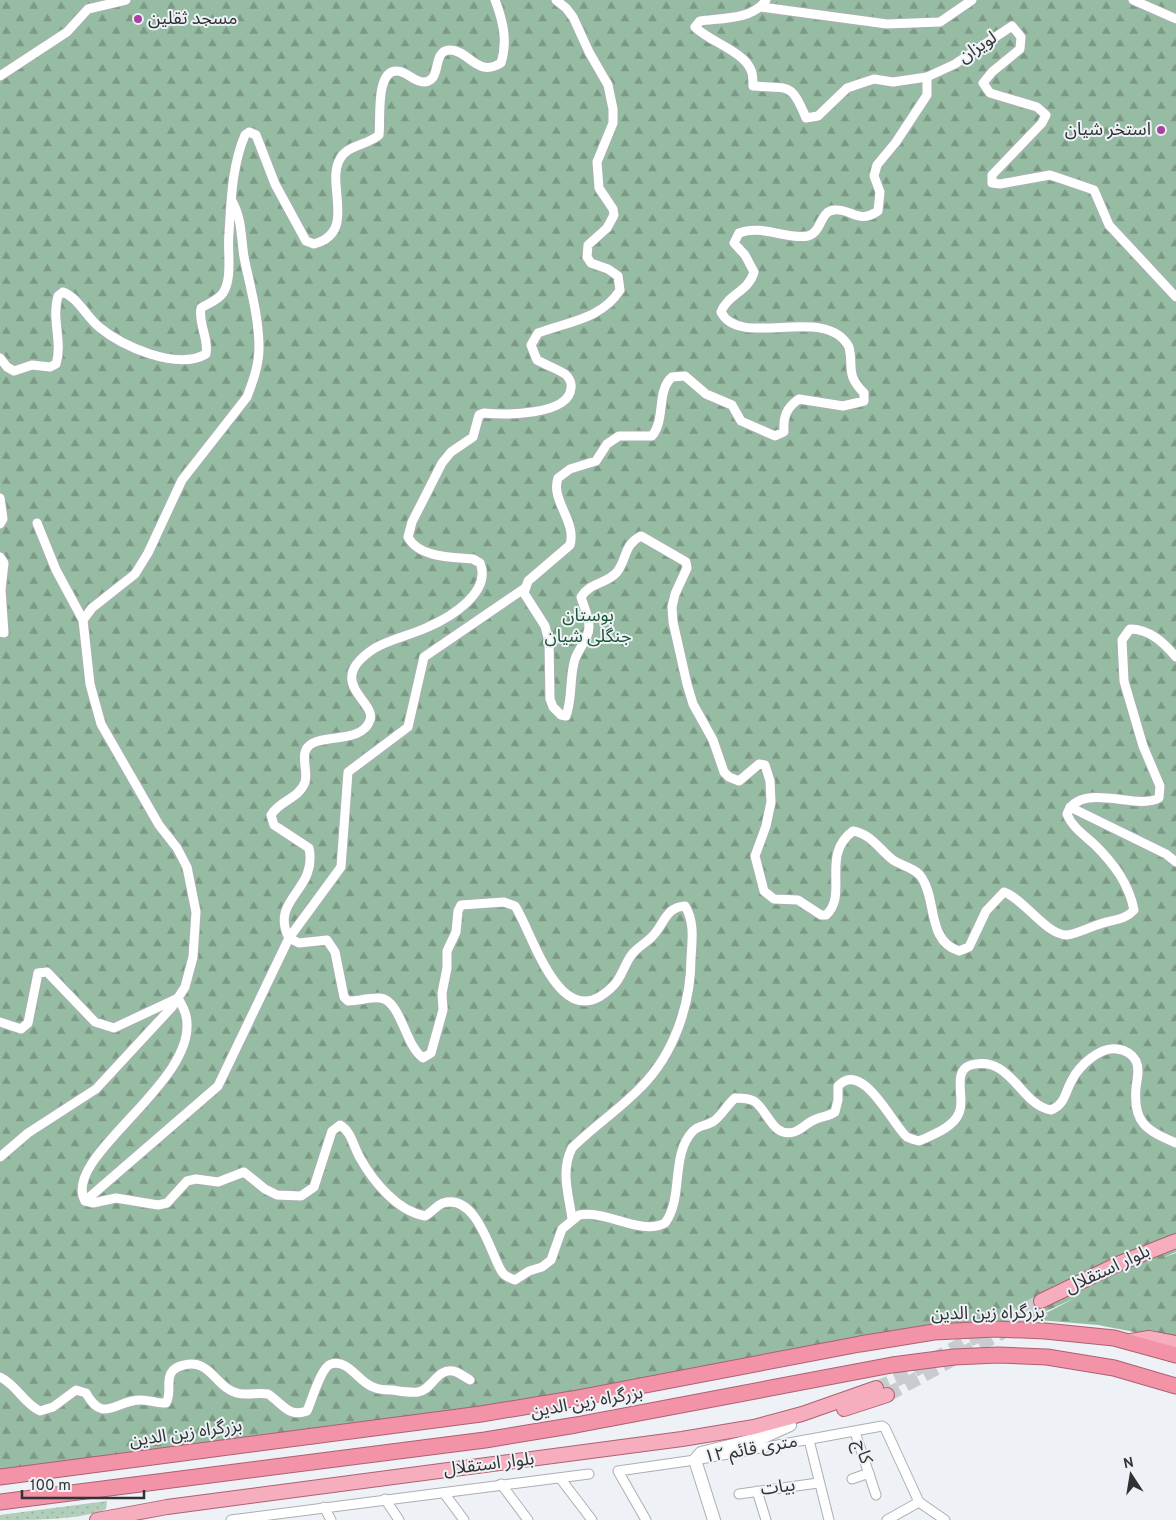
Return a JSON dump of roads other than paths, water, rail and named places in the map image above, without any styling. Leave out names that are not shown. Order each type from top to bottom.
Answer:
[{"type":"highway","name":"بزرگراه زین الدین","points":[[0,1477],[490,1412],[572,1399],[860,1344],[934,1332],[995,1329],[1045,1331],[1131,1341],[1176,1355]]},
{"type":"highway","name":"بزرگراه زین الدین","points":[[0,1502],[485,1440],[576,1425],[892,1365],[954,1357],[998,1355],[1047,1357],[1114,1368],[1174,1387]]},
{"type":"main road","name":"بلوار استقلال","points":[[1176,1240],[1120,1263],[1043,1305],[1121,1271],[1176,1250]]},
{"type":"main road","points":[[1131,1341],[1149,1338],[1176,1343]]},
{"type":"main road","name":"بلوار استقلال","points":[[97,1520],[167,1507],[682,1439],[762,1425],[882,1392],[790,1426],[753,1435],[690,1446],[169,1514],[138,1520]]},
{"type":"main road","points":[[712,1519],[695,1460],[701,1453],[761,1438],[790,1426]]},
{"type":"street","points":[[0,76],[67,32],[88,9],[126,0]]},
{"type":"street","points":[[0,358],[7,367],[14,371],[32,365],[50,367],[56,364],[59,356],[55,305],[58,296],[63,292],[70,295],[97,325],[131,348],[144,353],[180,359],[197,359],[206,354],[208,345],[201,322],[201,308],[216,300],[224,292],[228,278],[232,201],[238,153],[245,135],[250,132],[256,135],[275,184],[306,241],[314,244],[321,242],[333,231],[337,223],[336,173],[340,158],[352,147],[374,140],[380,135],[380,96],[385,77],[392,71],[397,70],[415,80],[425,82],[432,79],[439,56],[445,50],[451,50],[478,65],[488,68],[501,63],[505,48],[504,36],[495,0]]},
{"type":"street","points":[[556,0],[567,4],[608,85],[613,109],[613,123],[597,162],[599,188],[613,209],[614,215],[607,228],[588,245],[586,251],[591,263],[608,269],[618,276],[620,290],[610,304],[594,314],[538,333],[533,338],[531,345],[537,360],[566,375],[571,382],[572,390],[567,398],[536,412],[520,415],[484,413],[479,415],[473,437],[451,452],[442,463],[412,522],[408,537],[412,545],[428,552],[473,559],[480,563],[484,572],[481,584],[468,601],[448,616],[429,627],[375,648],[363,658],[355,669],[351,680],[355,694],[370,708],[371,718],[368,724],[356,732],[337,739],[313,743],[307,748],[304,757],[306,779],[302,789],[275,808],[271,815],[274,825],[309,848],[311,857],[308,876],[286,907],[284,922],[289,938],[299,943],[328,940],[333,946],[344,997],[348,1001],[386,999],[394,1007],[413,1048],[418,1055],[426,1058],[431,1053],[442,1019],[442,993],[447,968],[447,951],[456,932],[458,911],[461,905],[504,902],[515,906],[539,960],[571,998],[582,1002],[597,998],[615,985],[632,954],[655,934],[667,914],[676,907],[685,906],[690,914],[692,926],[691,987],[679,1024],[659,1064],[642,1087],[572,1148],[567,1158],[565,1172],[572,1219]]},
{"type":"street","points":[[764,4],[896,24],[940,22],[972,0]]},
{"type":"street","points":[[1133,0],[1176,19]]},
{"type":"street","name":"لویزان","points":[[764,4],[750,14],[700,21],[695,27],[705,37],[737,54],[751,69],[753,86],[782,86],[797,95],[806,118],[818,116],[847,88],[874,79],[893,82],[927,77],[954,64],[1012,26],[1021,37],[1020,49],[992,72],[983,84],[990,93],[1036,107],[1046,115],[1042,123],[992,175],[992,183],[1000,184],[1050,174],[1094,190],[1109,224],[1176,297]]},
{"type":"street","points":[[927,77],[928,95],[896,142],[877,165],[874,176],[880,192],[878,211],[870,217],[860,217],[836,209],[830,210],[825,214],[817,231],[810,235],[791,236],[771,230],[743,232],[738,233],[734,243],[745,255],[754,272],[745,288],[726,302],[721,312],[724,317],[748,327],[761,329],[804,325],[839,336],[849,347],[850,371],[857,387],[864,393],[864,401],[842,406],[799,399],[790,405],[784,414],[784,432],[775,436],[741,421],[732,405],[706,394],[685,376],[672,377],[664,389],[661,417],[652,436],[619,436],[607,444],[596,462],[570,469],[558,478],[556,489],[571,529],[570,545],[528,581],[524,593],[545,626],[549,641],[550,699],[553,707],[566,716],[571,699],[571,676],[575,660],[588,634],[589,626],[582,597],[586,590],[612,577],[618,570],[626,548],[641,536],[686,562],[687,568],[675,594],[672,607],[673,622],[693,704],[713,740],[724,772],[729,777],[739,781],[759,764],[764,765],[769,773],[772,792],[770,815],[754,856],[764,891],[774,899],[798,900],[826,915],[832,910],[835,903],[837,851],[843,840],[853,831],[866,836],[891,858],[922,877],[937,932],[950,947],[959,951],[969,947],[986,911],[1004,892],[1016,898],[1053,930],[1066,935],[1127,917],[1134,910],[1127,884],[1108,859],[1070,822],[1067,814],[1070,807],[1087,800],[1102,797],[1147,802],[1159,798],[1160,786],[1144,746],[1124,681],[1122,640],[1130,629],[1146,631],[1166,646],[1176,657]]},
{"type":"street","points":[[84,620],[92,608],[135,574],[148,553],[182,480],[247,396],[252,383],[259,348],[255,309],[238,212],[232,201]]},
{"type":"street","points":[[0,498],[4,519],[0,524]]},
{"type":"street","points":[[0,1157],[28,1134],[96,1089],[164,1017],[178,998],[191,972],[196,927],[194,898],[187,867],[178,848],[158,825],[100,724],[90,684],[84,620],[56,570],[37,523]]},
{"type":"street","points":[[0,557],[4,563],[1,590],[4,633],[0,632]]},
{"type":"street","points":[[85,1201],[218,1086],[289,938],[341,867],[348,772],[408,727],[424,657],[525,588]]},
{"type":"street","points":[[1070,807],[1166,854],[1176,862]]},
{"type":"street","points":[[0,1022],[21,1029],[28,1023],[38,973],[47,972],[96,1022],[114,1028],[178,998]]},
{"type":"street","points":[[178,998],[186,1016],[185,1040],[178,1056],[152,1096],[99,1152],[89,1166],[83,1184],[82,1195],[85,1201],[93,1203],[116,1198],[158,1205],[167,1203],[187,1181],[196,1179],[218,1182],[244,1172],[265,1189],[277,1195],[301,1196],[314,1187],[332,1130],[340,1125],[348,1130],[359,1157],[372,1176],[390,1195],[415,1214],[425,1216],[443,1202],[454,1202],[465,1206],[480,1224],[502,1273],[508,1278],[519,1279],[529,1271],[542,1267],[551,1260],[558,1237],[572,1219],[587,1214],[605,1215],[643,1227],[665,1223],[669,1218],[675,1193],[679,1162],[688,1138],[693,1131],[715,1120],[735,1098],[752,1100],[762,1108],[778,1130],[787,1133],[796,1131],[812,1120],[829,1116],[835,1112],[838,1086],[846,1081],[854,1082],[872,1092],[906,1136],[919,1141],[941,1130],[960,1113],[959,1082],[963,1070],[969,1066],[982,1063],[998,1068],[1037,1104],[1051,1110],[1057,1107],[1064,1099],[1072,1079],[1090,1059],[1102,1051],[1114,1048],[1123,1050],[1132,1056],[1136,1063],[1136,1107],[1141,1124],[1158,1136],[1176,1143]]},
{"type":"street","points":[[0,1377],[9,1381],[29,1406],[40,1411],[53,1407],[76,1390],[86,1392],[91,1402],[100,1408],[112,1410],[134,1400],[166,1403],[170,1396],[170,1375],[175,1368],[194,1363],[206,1368],[227,1388],[236,1393],[268,1394],[281,1407],[296,1413],[307,1410],[314,1397],[319,1378],[325,1368],[331,1364],[340,1364],[350,1368],[366,1384],[380,1389],[419,1392],[427,1389],[446,1372],[453,1371],[470,1380]]},
{"type":"street","name":"۱۲ متری قائم","points":[[646,1520],[618,1471],[695,1460],[884,1426],[919,1502]]},
{"type":"street","name":"کاج","points":[[855,1432],[876,1494]]},
{"type":"street","points":[[810,1444],[828,1518],[819,1520]]},
{"type":"street","name":"کاج","points":[[852,1479],[869,1473]]},
{"type":"street","points":[[236,1520],[282,1517],[324,1507],[589,1474]]},
{"type":"street","points":[[560,1478],[592,1520]]},
{"type":"street","name":"بیات","points":[[738,1494],[818,1483]]},
{"type":"street","points":[[501,1484],[528,1520]]},
{"type":"street","points":[[757,1491],[766,1520]]},
{"type":"street","points":[[444,1493],[464,1520]]},
{"type":"street","points":[[384,1499],[399,1520]]},
{"type":"street","points":[[887,1520],[919,1502],[945,1520]]},
{"type":"street","points":[[324,1507],[332,1520]]},
{"type":"tunnel","points":[[876,1388],[898,1379],[1041,1301]]},
{"type":"tunnel","points":[[887,1395],[1045,1309]]},
{"type":"place","name":"مسجد ثقلین","points":[[138,19]]},
{"type":"place","name":"استخر شیان","points":[[1161,130]]},
{"type":"park label","name":"بوستان جنگلی شیان","points":[[588,626]]}]
